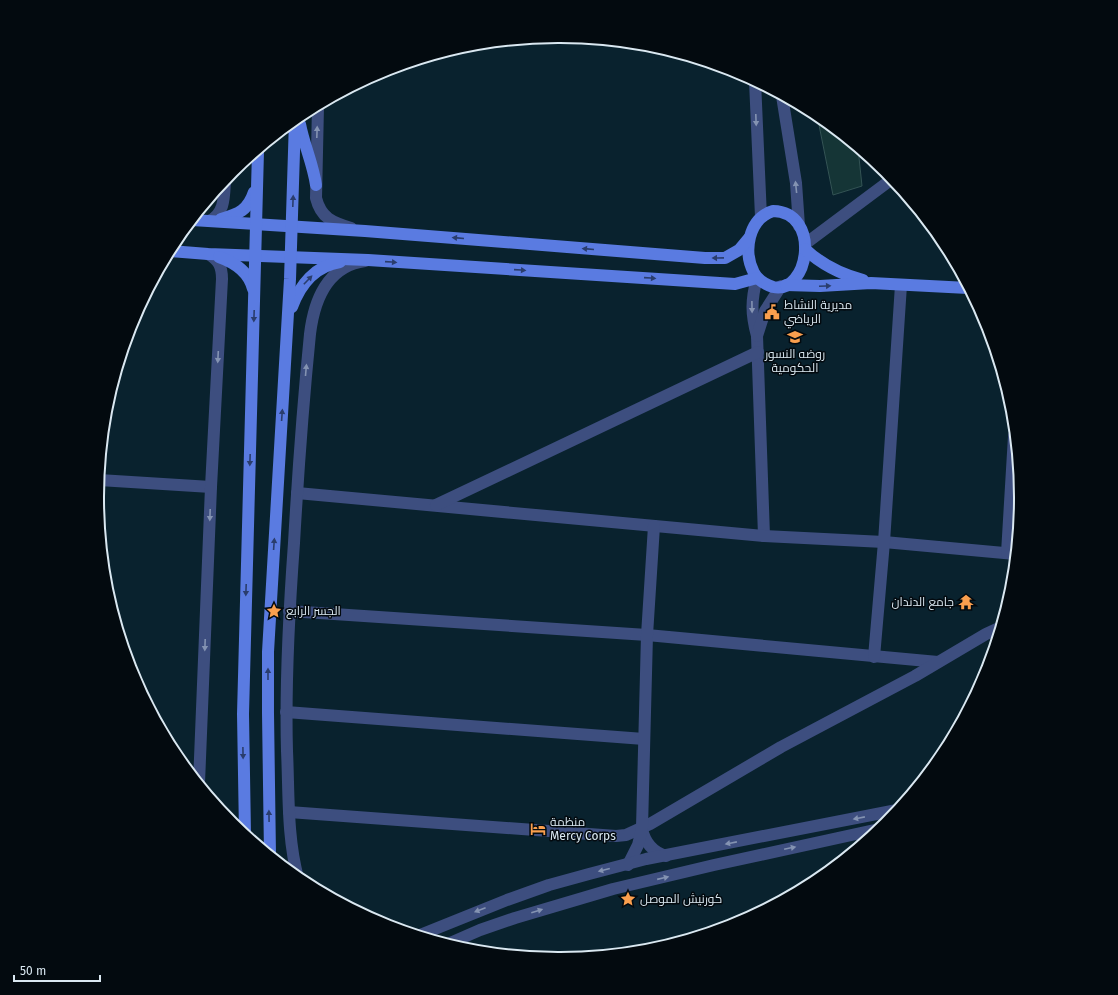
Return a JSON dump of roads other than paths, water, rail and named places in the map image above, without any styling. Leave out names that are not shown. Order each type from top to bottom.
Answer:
[{"type":"main road","points":[[300,124],[314,169],[316,185]]},
{"type":"main road","points":[[270,848],[268,652],[288,328],[293,226],[295,128]]},
{"type":"main road","points":[[245,826],[243,714],[258,157]]},
{"type":"main road","points":[[209,221],[228,217],[245,209],[251,201],[254,192],[257,171]]},
{"type":"main road","points":[[199,220],[293,226],[705,258],[725,258],[739,250],[749,238],[761,217],[773,211],[781,211],[788,214],[799,226],[805,246],[804,260],[800,270],[794,279],[784,286]]},
{"type":"main road","points":[[749,238],[748,250],[750,262],[757,278],[765,284],[775,287],[871,283],[963,288]]},
{"type":"main road","points":[[805,246],[816,259],[828,268],[871,283]]},
{"type":"main road","points":[[177,252],[372,260],[734,284],[757,278]]},
{"type":"main road","points":[[208,254],[232,262],[242,269],[250,280],[254,298]]},
{"type":"main road","points":[[288,328],[291,310],[297,293],[307,280],[320,269],[335,262],[351,260]]},
{"type":"street","points":[[755,88],[761,217]]},
{"type":"street","points":[[783,102],[796,183],[799,226]]},
{"type":"street","points":[[318,113],[316,198],[321,212],[334,222],[358,231]]},
{"type":"street","points":[[805,246],[887,183]]},
{"type":"street","points":[[209,221],[215,219],[222,208],[224,190]]},
{"type":"street","points":[[199,776],[211,487],[222,270],[220,263],[216,258],[208,254]]},
{"type":"street","points":[[296,868],[291,842],[289,812],[286,712],[289,611],[310,334],[314,309],[323,288],[334,276],[347,267],[359,262],[372,260]]},
{"type":"street","points":[[757,278],[751,307],[757,336],[758,352],[764,536]]},
{"type":"street","points":[[874,657],[884,542],[901,285]]},
{"type":"street","points":[[757,336],[765,311],[784,286]]},
{"type":"street","points":[[434,506],[758,352]]},
{"type":"street","points":[[1011,545],[1013,471]]},
{"type":"street","points":[[105,480],[211,487]]},
{"type":"street","points":[[297,493],[764,536],[884,542],[1010,554]]},
{"type":"street","points":[[628,864],[638,844],[642,828],[647,635],[654,526]]},
{"type":"street","points":[[289,611],[647,635],[938,662]]},
{"type":"street","points":[[289,812],[616,836],[626,835],[671,812],[781,747],[915,676],[993,631]]},
{"type":"street","points":[[286,712],[644,739]]},
{"type":"street","points":[[426,932],[473,912],[548,885],[628,864],[887,812]]},
{"type":"street","points":[[642,828],[647,843],[652,849],[666,856]]},
{"type":"street","points":[[457,940],[480,930],[515,918],[613,889],[867,832]]},
{"type":"place","name":"مديرية النشاط الرياضي","points":[[772,312]]},
{"type":"place","name":"روضه النسور الحكومية","points":[[795,337]]},
{"type":"place","name":"جامع الدندان","points":[[966,602]]},
{"type":"place","name":"الجسر الرابع","points":[[274,611]]},
{"type":"place","name":"منظمة Mercy Corps","points":[[538,829]]},
{"type":"place","name":"كورنيش الموصل","points":[[628,899]]}]
